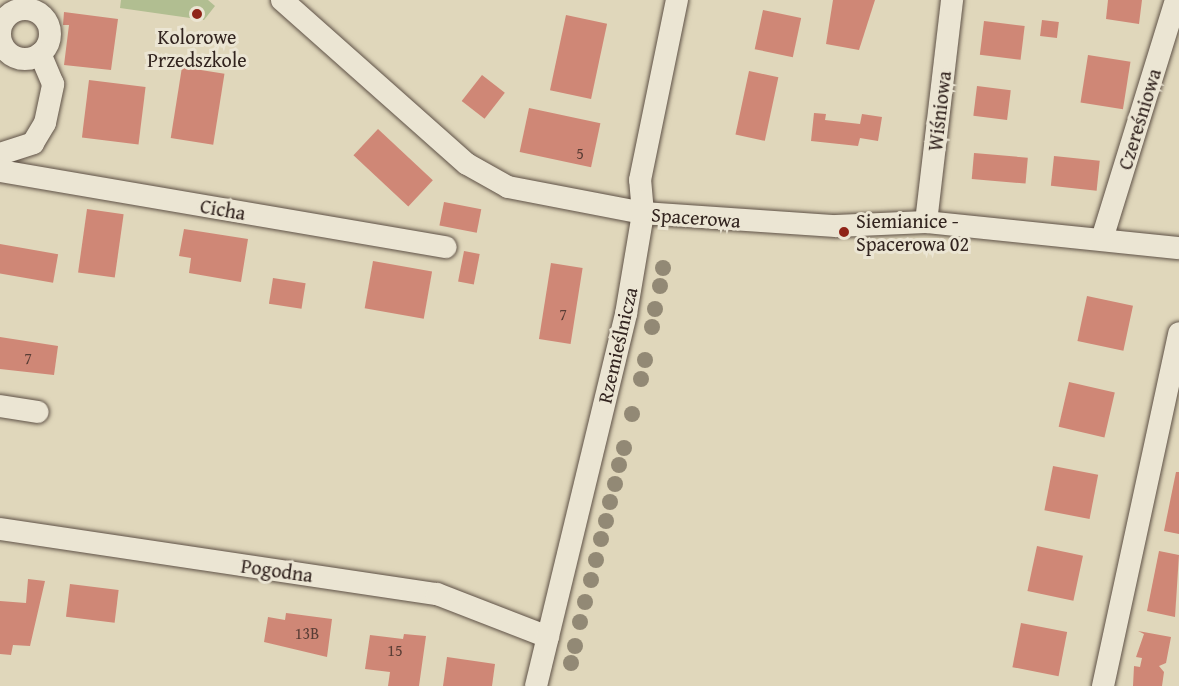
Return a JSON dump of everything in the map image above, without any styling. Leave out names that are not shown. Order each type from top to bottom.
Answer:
[{"type":"street","name":"Spacerowa","points":[[282,0],[467,164],[508,187],[643,213],[836,226],[926,222],[1102,238],[1179,248]]},
{"type":"street","name":"Rzemieślnicza","points":[[536,686],[626,314],[643,213],[640,180],[677,0]]},
{"type":"street","name":"Wiśniowa","points":[[926,222],[952,0]]},
{"type":"street","name":"Czereśniowa","points":[[1102,238],[1176,0]]},
{"type":"street","points":[[0,154],[33,143],[45,123],[53,84],[40,54]]},
{"type":"street","name":"Cicha","points":[[0,171],[446,247]]},
{"type":"street","points":[[1103,686],[1179,333]]},
{"type":"street","points":[[0,406],[38,412]]},
{"type":"street","name":"Pogodna","points":[[0,529],[437,594],[548,637]]},
{"type":"green space","name":"Kolorowe Przedszkole","points":[[121,0],[208,0],[215,6],[204,20],[120,8]]},
{"type":"building","points":[[833,0],[875,0],[859,50],[826,44]]},
{"type":"building","points":[[1108,0],[1142,0],[1139,24],[1106,19]]},
{"type":"building","points":[[763,10],[801,18],[793,57],[755,49]]},
{"type":"building","points":[[64,12],[118,19],[111,70],[64,65],[69,25],[63,25]]},
{"type":"building","points":[[566,15],[607,24],[591,99],[550,90]]},
{"type":"building","points":[[1042,20],[1059,22],[1057,38],[1040,36]]},
{"type":"building","points":[[984,21],[1025,26],[1021,60],[980,55]]},
{"type":"building","points":[[1088,55],[1130,62],[1123,109],[1080,102]]},
{"type":"building","points":[[182,67],[224,74],[213,145],[171,138]]},
{"type":"building","points":[[749,71],[778,77],[765,141],[735,135]]},
{"type":"building","points":[[482,75],[505,93],[485,119],[462,101]]},
{"type":"building","points":[[89,80],[146,87],[139,145],[82,138]]},
{"type":"building","points":[[977,86],[1011,90],[1007,120],[973,116]]},
{"type":"building","points":[[529,108],[600,123],[591,167],[520,152]]},
{"type":"building","points":[[814,113],[826,114],[825,120],[860,124],[862,114],[882,117],[878,141],[860,138],[858,146],[811,141]]},
{"type":"building","points":[[378,129],[433,180],[408,206],[353,155]]},
{"type":"building","points":[[974,153],[1028,158],[1026,184],[972,179]]},
{"type":"building","points":[[1054,156],[1100,161],[1097,191],[1051,186]]},
{"type":"building","points":[[444,202],[481,209],[477,233],[439,226]]},
{"type":"building","points":[[87,209],[124,214],[115,278],[78,272]]},
{"type":"building","points":[[184,229],[248,239],[241,282],[189,273],[191,258],[179,256]]},
{"type":"building","points":[[0,244],[58,254],[53,283],[0,273]]},
{"type":"building","points":[[464,251],[480,254],[474,284],[458,281]]},
{"type":"building","points":[[373,261],[432,271],[424,319],[365,308]]},
{"type":"building","points":[[551,263],[583,268],[571,344],[539,339]]},
{"type":"building","points":[[273,278],[306,283],[302,309],[269,304]]},
{"type":"building","points":[[1087,296],[1133,306],[1123,351],[1077,341]]},
{"type":"building","points":[[0,337],[58,346],[54,375],[0,369]]},
{"type":"building","points":[[1069,382],[1115,393],[1104,437],[1059,427]]},
{"type":"building","points":[[1053,466],[1098,475],[1090,519],[1044,510]]},
{"type":"building","points":[[1176,472],[1179,472],[1179,534],[1164,531]]},
{"type":"building","points":[[1037,546],[1083,556],[1073,601],[1027,591]]},
{"type":"building","points":[[1159,551],[1179,555],[1175,617],[1147,611]]},
{"type":"building","points":[[28,579],[45,581],[30,646],[13,645],[11,655],[0,654],[0,601],[26,603]]},
{"type":"building","points":[[70,584],[119,590],[115,623],[66,617]]},
{"type":"building","points":[[286,613],[332,619],[327,657],[264,642],[268,617],[285,620]]},
{"type":"building","points":[[1021,623],[1067,632],[1059,676],[1012,667]]},
{"type":"building","points":[[1138,631],[1171,637],[1166,663],[1159,666],[1164,672],[1162,686],[1133,686],[1134,666],[1140,667],[1142,658],[1136,657],[1144,634]]},
{"type":"building","points":[[404,634],[426,636],[419,686],[388,686],[390,672],[365,669],[370,635],[403,639]]},
{"type":"building","points":[[447,657],[495,664],[492,686],[443,686]]},
{"type":"place","name":"Kolorowe Przedszkole","points":[[197,14]]},
{"type":"place","name":"Siemianice - Spacerowa 02","points":[[844,232]]}]
